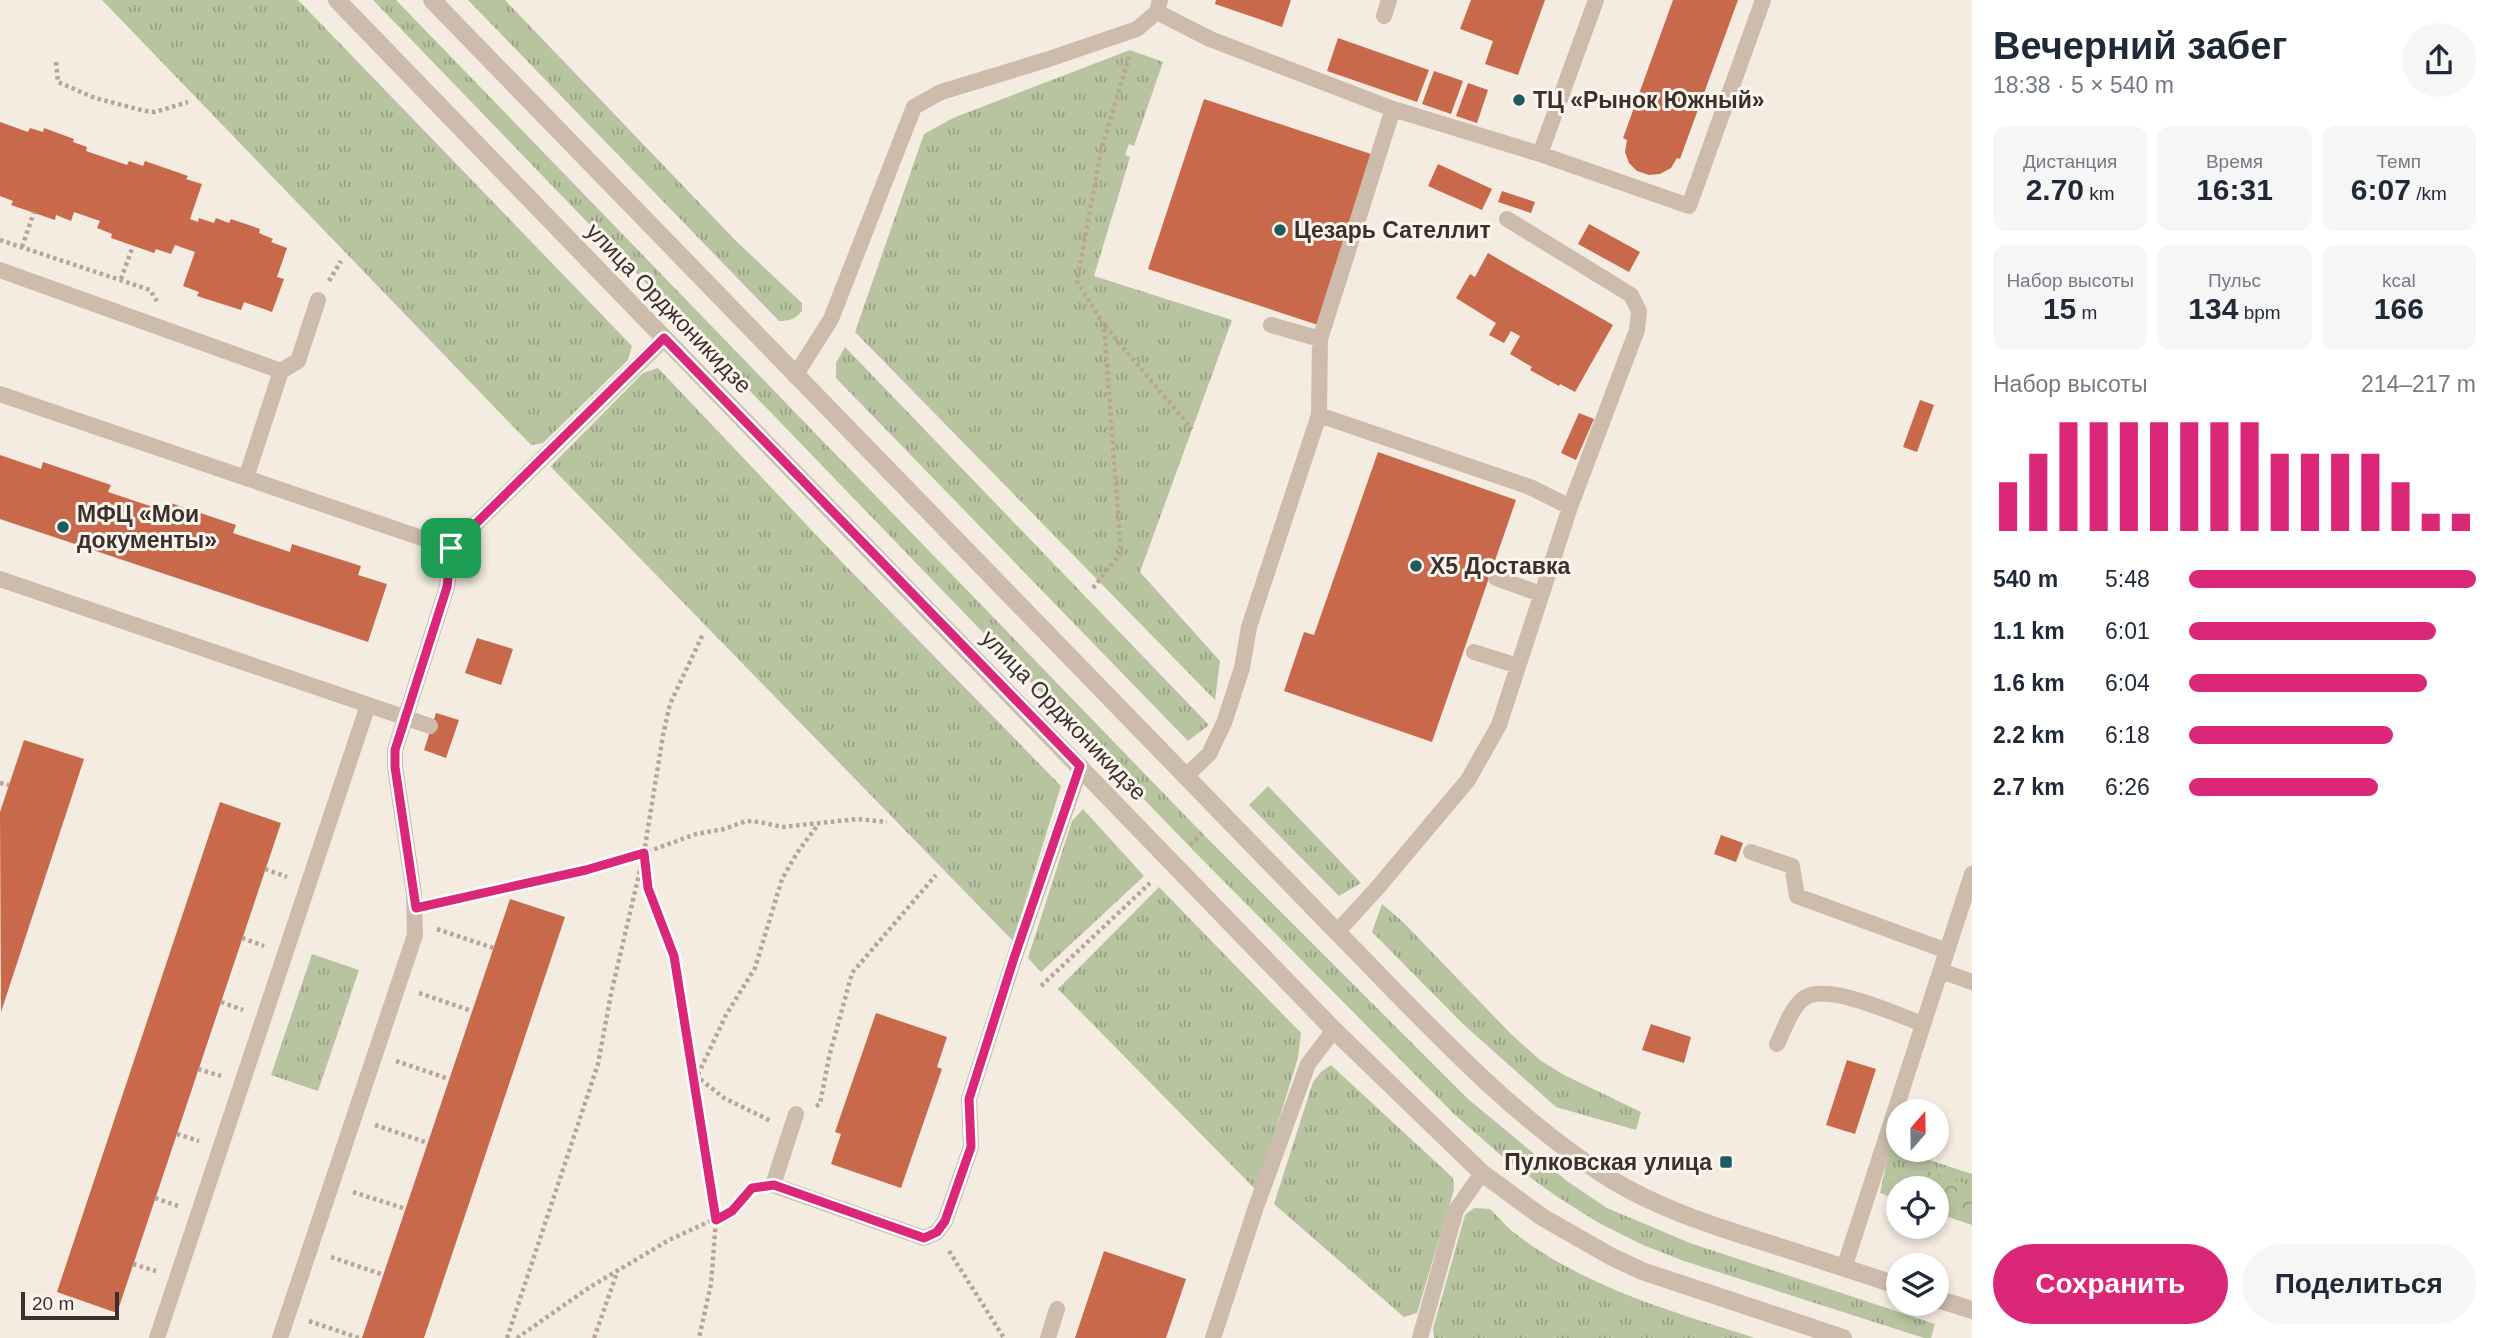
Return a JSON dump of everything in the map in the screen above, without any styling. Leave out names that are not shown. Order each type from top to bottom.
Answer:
[{"type":"street","name":"улица Орджоникидзе","points":[[337,0],[1334,1030],[1482,1173],[1542,1217],[1632,1266],[1843,1338]]},
{"type":"street","name":"улица Орджоникидзе","points":[[432,0],[1337,932],[1488,1082],[1548,1135],[1612,1180],[1690,1218],[1886,1282]]},
{"type":"street","points":[[1949,1303],[1972,1310]]},
{"type":"lane","points":[[1384,16],[1389,0]]},
{"type":"lane","points":[[1540,154],[1596,0]]},
{"type":"lane","points":[[795,376],[831,319],[914,107],[941,92],[1137,29],[1159,6],[1210,39],[1393,109],[1540,154],[1689,206],[1763,0]]},
{"type":"lane","points":[[1186,775],[1209,754],[1224,723],[1242,668],[1249,627],[1319,415],[1320,339],[1393,109]]},
{"type":"lane","points":[[1337,932],[1468,780],[1499,724],[1570,507],[1637,331],[1639,311],[1631,295],[1507,219]]},
{"type":"lane","points":[[0,270],[281,371]]},
{"type":"lane","points":[[246,478],[281,371],[298,361],[318,300]]},
{"type":"lane","points":[[1271,325],[1320,339]]},
{"type":"lane","points":[[280,1338],[415,935],[416,915],[395,767],[395,750],[447,587],[451,548],[664,338]]},
{"type":"lane","points":[[0,394],[451,548]]},
{"type":"lane","points":[[1319,415],[1530,487],[1570,507]]},
{"type":"lane","points":[[1496,578],[1541,594]]},
{"type":"lane","points":[[0,579],[430,726]]},
{"type":"lane","points":[[1474,652],[1518,666]]},
{"type":"lane","points":[[157,1338],[368,705]]},
{"type":"lane","points":[[794,1121],[774,1185],[924,1238],[937,1232],[945,1221],[971,1147],[969,1099],[1080,766]]},
{"type":"lane","points":[[1751,852],[1792,866],[1797,895],[1947,951]]},
{"type":"lane","points":[[1844,1268],[1972,874]]},
{"type":"lane","points":[[1941,971],[1972,982]]},
{"type":"lane","points":[[1777,1044],[1795,1008],[1802,999],[1812,994],[1833,993],[1923,1024]]},
{"type":"lane","points":[[1213,1338],[1255,1207],[1308,1064],[1334,1030]]},
{"type":"lane","points":[[1420,1338],[1457,1210],[1482,1173]]},
{"type":"lane","points":[[1048,1338],[1057,1309]]},
{"type":"path","points":[[1137,29],[1101,151],[1077,281],[1104,326],[1192,429]]},
{"type":"path","points":[[56,62],[58,82],[95,98],[155,112],[188,102]]},
{"type":"path","points":[[22,247],[34,212]]},
{"type":"path","points":[[121,279],[133,246]]},
{"type":"path","points":[[1093,588],[1121,553],[1104,326]]},
{"type":"path","points":[[507,1338],[598,1064],[611,994],[644,853],[670,704],[703,634]]},
{"type":"path","points":[[0,783],[9,785]]},
{"type":"path","points":[[416,915],[586,870],[696,834],[724,829],[746,821],[782,827],[857,819],[887,822]]},
{"type":"path","points":[[694,1083],[726,1015],[755,968],[782,880],[817,825]]},
{"type":"path","points":[[1189,846],[1202,834]]},
{"type":"path","points":[[644,853],[648,888],[674,956],[716,1220],[710,1284],[699,1338]]},
{"type":"path","points":[[692,1072],[736,1104],[794,1121],[820,1104],[829,1058],[852,973],[936,875]]},
{"type":"path","points":[[1041,986],[1150,883]]},
{"type":"path","points":[[416,915],[493,948]]},
{"type":"path","points":[[398,986],[472,1011]]},
{"type":"path","points":[[376,1054],[449,1079]]},
{"type":"path","points":[[354,1118],[428,1143]]},
{"type":"path","points":[[332,1185],[406,1209]]},
{"type":"path","points":[[517,1338],[590,1287],[669,1240],[732,1211],[752,1188],[774,1185]]},
{"type":"path","points":[[937,1232],[1004,1338]]},
{"type":"path","points":[[310,1250],[384,1275]]},
{"type":"path","points":[[594,1338],[617,1272]]},
{"type":"path","points":[[288,1314],[359,1338]]},
{"type":"green space","points":[[102,0],[298,0],[632,346],[628,360],[543,443],[531,445]]},
{"type":"green space","points":[[373,0],[396,0],[1202,833],[1468,1099],[1567,1181],[1607,1208],[1690,1243],[1886,1308],[1886,1316],[1911,1316],[1935,1324],[1931,1338],[1684,1261],[1643,1245],[1599,1223],[1556,1196],[1505,1159],[1454,1114],[1189,846]]},
{"type":"green space","points":[[468,0],[505,0],[736,241],[802,303],[802,311],[792,319],[779,321]]},
{"type":"green space","points":[[1130,50],[1163,62],[1134,146],[1129,144],[1125,155],[1130,157],[1094,276],[1232,320],[1140,572],[1220,661],[1215,700],[855,332],[924,134],[953,118]]},
{"type":"green space","points":[[845,347],[1209,725],[1188,741],[836,378],[836,363]]},
{"type":"green space","points":[[658,368],[839,559],[1061,786],[1013,941],[551,467],[643,373]]},
{"type":"green space","points":[[1268,786],[1361,883],[1339,896],[1249,805]]},
{"type":"green space","points":[[1083,809],[1144,876],[1041,972],[1028,958],[1072,821]]},
{"type":"green space","points":[[1159,887],[1301,1033],[1298,1058],[1257,1191],[1058,989]]},
{"type":"green space","points":[[1382,904],[1540,1060],[1564,1075],[1641,1112],[1636,1130],[1556,1107],[1463,1024],[1372,932]]},
{"type":"green space","points":[[312,954],[359,970],[318,1091],[271,1075]]},
{"type":"green space","points":[[1331,1065],[1453,1178],[1454,1190],[1417,1313],[1404,1317],[1274,1204],[1313,1082]]},
{"type":"green space","points":[[1887,1162],[1936,1162],[1972,1174],[1972,1225],[1949,1217],[1949,1176],[1886,1176],[1886,1195],[1880,1193]]},
{"type":"green space","points":[[1928,1171],[1943,1176],[1925,1176]]},
{"type":"green space","points":[[1949,1178],[1972,1186],[1972,1224],[1949,1216]]},
{"type":"green space","points":[[1474,1208],[1490,1209],[1513,1232],[1544,1254],[1602,1284],[1663,1308],[1755,1338],[1434,1338],[1433,1329],[1465,1215]]},
{"type":"building","points":[[1216,0],[1291,0],[1282,27],[1215,4]]},
{"type":"building","points":[[1471,0],[1545,0],[1518,75],[1485,64],[1493,41],[1460,29]]},
{"type":"building","points":[[1673,0],[1738,0],[1680,159],[1677,158],[1671,168],[1660,174],[1649,175],[1637,171],[1629,163],[1625,152],[1627,140],[1623,138]]},
{"type":"building","points":[[1338,38],[1429,70],[1417,102],[1327,71]]},
{"type":"building","points":[[1434,71],[1463,81],[1451,114],[1422,104]]},
{"type":"building","points":[[1468,83],[1488,90],[1477,123],[1456,116]]},
{"type":"building","points":[[1204,99],[1374,155],[1318,325],[1148,269]]},
{"type":"building","points":[[0,122],[28,132],[30,128],[43,132],[44,128],[74,139],[73,142],[87,147],[86,151],[127,165],[129,161],[143,166],[145,161],[188,176],[186,179],[202,184],[190,219],[198,222],[199,218],[214,223],[216,218],[229,223],[231,219],[260,229],[259,233],[273,239],[271,242],[287,248],[277,277],[284,279],[272,312],[244,302],[241,310],[197,296],[199,292],[183,286],[195,252],[175,245],[171,254],[156,249],[154,253],[111,238],[112,234],[97,228],[100,221],[74,212],[71,221],[56,215],[55,220],[11,205],[13,201],[0,196]]},
{"type":"building","points":[[1438,164],[1492,189],[1482,210],[1428,186]]},
{"type":"building","points":[[1502,191],[1535,202],[1531,213],[1498,202]]},
{"type":"building","points":[[1589,224],[1640,252],[1629,272],[1578,244]]},
{"type":"building","points":[[1488,253],[1613,325],[1575,392],[1530,370],[1532,367],[1510,354],[1520,336],[1511,331],[1504,343],[1489,335],[1496,323],[1456,298],[1470,274],[1475,277]]},
{"type":"building","points":[[1920,400],[1934,405],[1917,452],[1903,447]]},
{"type":"building","points":[[1579,413],[1594,419],[1576,460],[1561,453]]},
{"type":"building","name":"X5 Доставка","points":[[1378,452],[1516,500],[1432,742],[1284,691],[1304,632],[1314,635]]},
{"type":"building","points":[[0,455],[41,469],[43,462],[111,485],[108,492],[165,511],[168,502],[236,525],[233,533],[290,552],[292,544],[361,566],[358,575],[387,584],[368,642],[0,519]]},
{"type":"building","points":[[477,638],[513,649],[501,685],[465,673]]},
{"type":"building","points":[[436,713],[459,720],[446,758],[424,750]]},
{"type":"building","points":[[24,740],[84,759],[1,1012],[0,812]]},
{"type":"building","points":[[220,802],[281,823],[117,1313],[57,1292]]},
{"type":"building","points":[[1721,835],[1743,843],[1736,862],[1714,854]]},
{"type":"building","points":[[510,899],[565,917],[424,1338],[362,1338]]},
{"type":"building","points":[[876,1013],[947,1037],[937,1067],[942,1069],[901,1188],[831,1164],[841,1134],[835,1132]]},
{"type":"building","points":[[1651,1024],[1691,1037],[1684,1063],[1642,1050]]},
{"type":"building","points":[[1847,1060],[1876,1069],[1855,1134],[1826,1125]]},
{"type":"building","points":[[1104,1251],[1186,1279],[1166,1338],[1075,1338]]},
{"type":"place","name":"ТЦ «Рынок Южный»","points":[[1519,100]]},
{"type":"place","name":"Цезарь Сателлит","points":[[1280,230]]},
{"type":"place","name":"МФЦ «Мои документы»","points":[[63,527]]},
{"type":"place","name":"X5 Доставка","points":[[1416,566]]},
{"type":"place","name":"Пулковская улица","points":[[1726,1162]]},
{"type":"route","points":[[664,338],[1080,766],[969,1099],[971,1147],[945,1221],[937,1232],[924,1238],[774,1185],[752,1188],[732,1211],[716,1220],[674,956],[648,888],[644,853],[586,870],[416,908],[395,767],[395,750],[447,587],[451,548],[664,338]]}]
